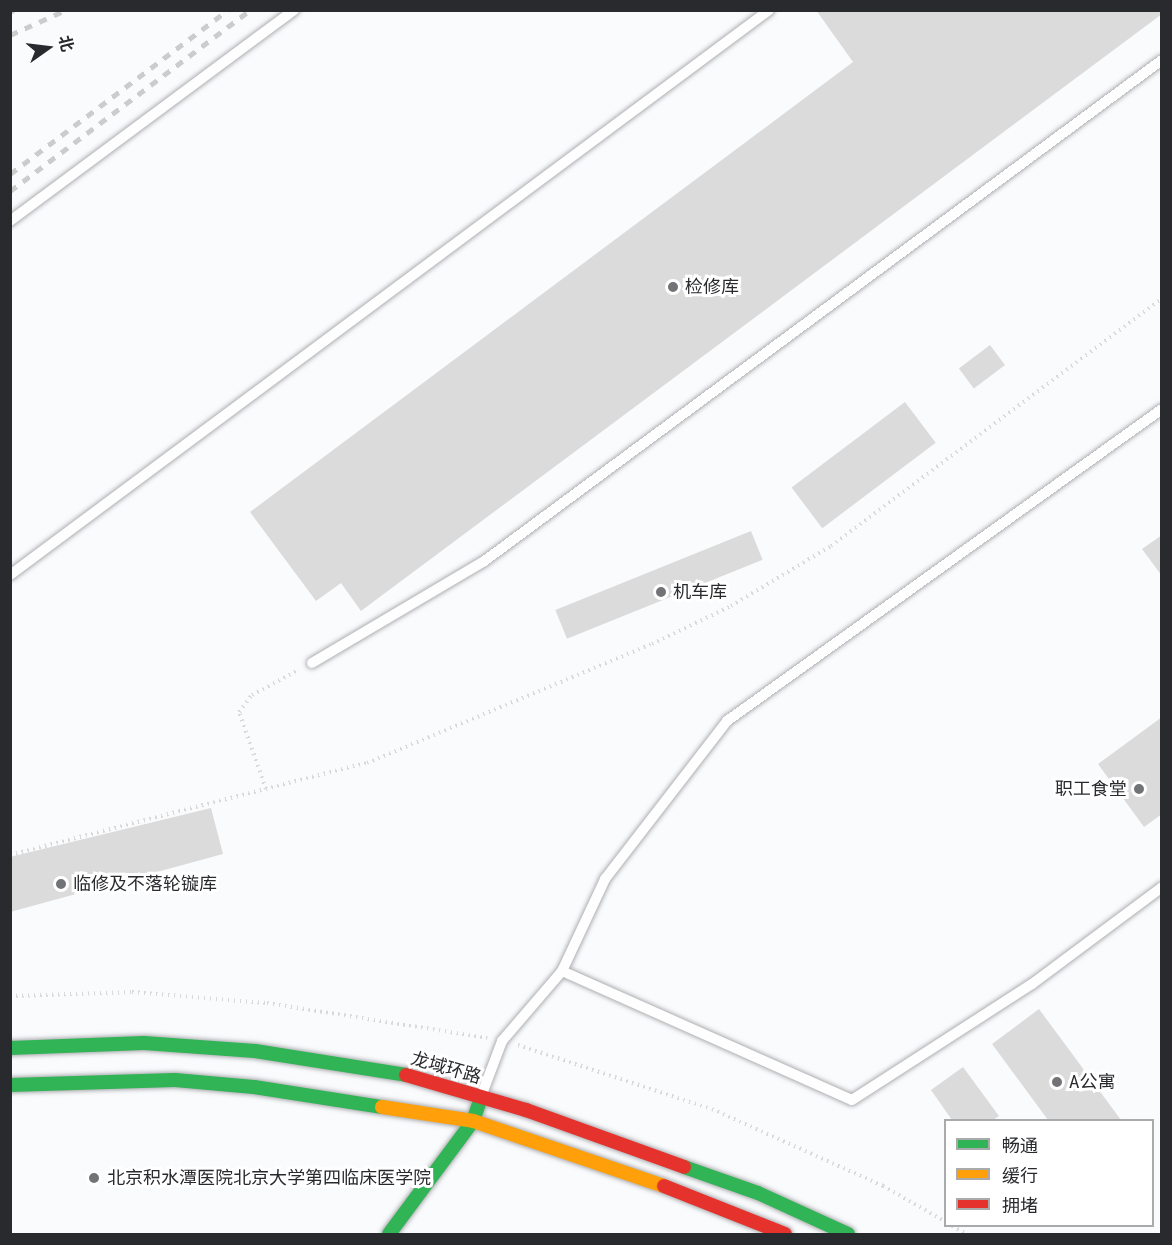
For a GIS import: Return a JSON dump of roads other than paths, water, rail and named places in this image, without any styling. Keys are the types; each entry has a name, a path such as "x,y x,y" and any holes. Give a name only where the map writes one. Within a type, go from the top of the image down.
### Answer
{"main road":[{"name":"龙域环路","path":"10,1048 144,1043 255,1051 389,1070 481,1097 758,1193 848,1234"},
{"path":"10,1085 175,1080 254,1087 472,1121 645,1178 785,1234"},
{"path":"389,1234 472,1121 481,1097"}],"lane":[{"path":"10,221 294,10"},
{"path":"10,575 769,10"},
{"path":"312,663 483,562 1161,60"},
{"path":"481,1097 502,1041 562,971 605,879 727,721 1161,409"},
{"path":"562,971 852,1100 1032,984 1161,887"}],"railway":[{"path":"10,12 14,10"},
{"path":"10,35 66,10"},
{"path":"10,174 228,10"},
{"path":"10,191 250,10"}],"place":[{"name":"检修库","path":"673,287"},
{"name":"机车库","path":"661,592"},
{"name":"职工食堂","path":"1139,789"},
{"name":"临修及不落轮镟库","path":"61,884"},
{"name":"A公寓","path":"1057,1082"},
{"name":"北京积水潭医院北京大学第四临床医学院","path":"94,1178"}]}
